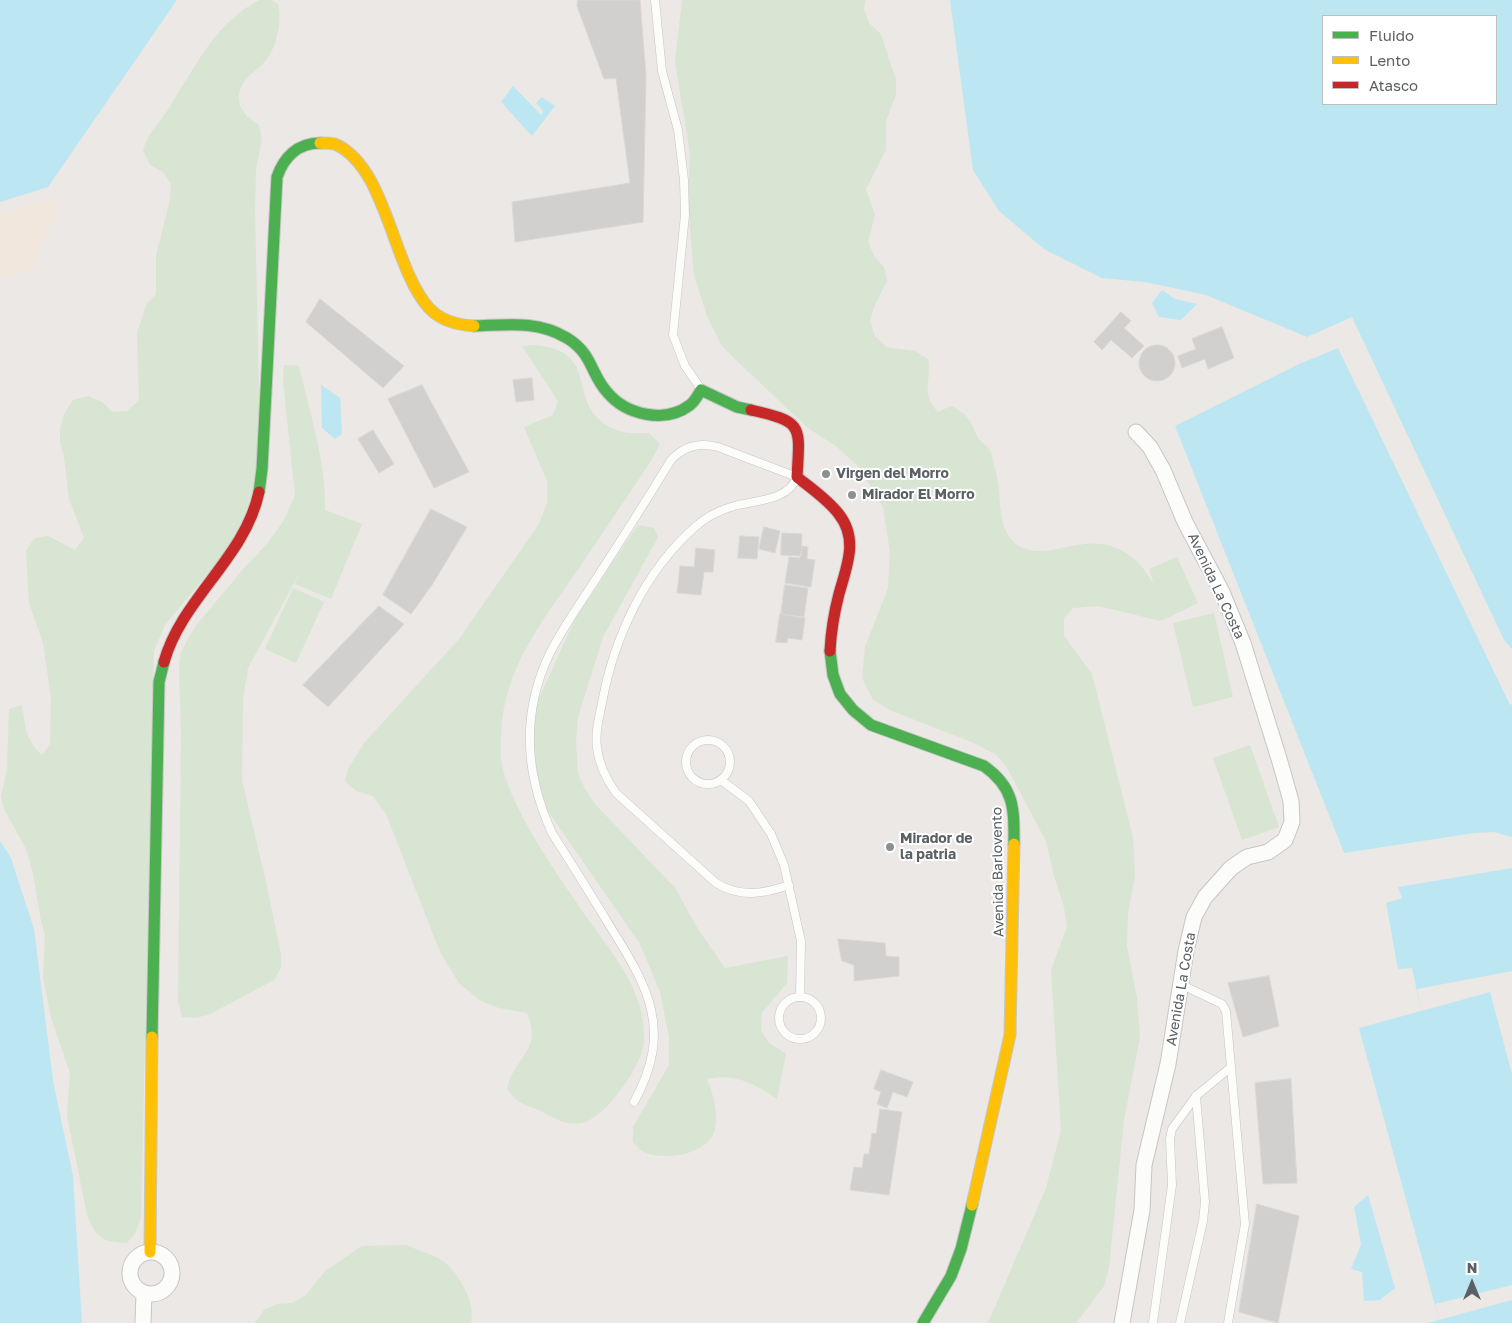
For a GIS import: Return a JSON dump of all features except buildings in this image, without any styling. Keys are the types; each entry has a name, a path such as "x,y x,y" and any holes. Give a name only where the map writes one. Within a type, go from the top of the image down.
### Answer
{"street":[{"path":"150,1252 152,1013 159,682 165,657 174,634 238,545 253,516 258,501 262,469 277,177 284,162 299,148 314,142 335,145 353,156 381,201 414,288 423,302 442,318 457,324 473,327 516,323 537,325 557,333 575,344 589,359 609,395 620,405 641,414 663,414 678,411 691,404 702,390 737,407 781,417 789,421 797,430 800,438 797,476"},
{"name":"Avenida La Costa","path":"1122,1323 1142,1210 1144,1165 1168,1064 1180,984 1194,917 1205,897 1239,862 1247,857 1268,852 1285,840 1292,822 1291,801 1268,720 1234,620 1222,592 1185,522 1163,470 1150,448 1136,432"},
{"name":"Avenida Barlovento","path":"797,476 837,512 850,535 850,560 829,652 831,672 842,699 855,713 871,725 977,762 990,770 1008,792 1014,812 1015,883 1011,1021 1007,1056 961,1250 950,1276 923,1323"},
{"path":"150,1252 165,1257 170,1264 171,1280 160,1292 144,1293 137,1289 130,1274 135,1259 150,1252"},
{"path":"142,1323 144,1293"}],"lane":[{"path":"655,0 662,71 678,130 684,180 685,215 673,336 685,366 702,390"},
{"path":"634,1102 641,1089 651,1060 654,1030 650,1000 639,972 552,833 535,789 529,742 534,696 551,652 671,460 678,453 695,445 709,445 797,476 794,484 779,495 724,509 705,519 689,532 669,554 639,598 616,647 606,680 596,736 601,766 616,793 716,882 729,889 750,894 764,893 789,885"},
{"path":"704,740 712,740 727,750 730,766 727,774 721,780 713,784 704,784 690,775 686,758 696,744 704,740"},
{"path":"721,780 749,801 771,834 789,885 801,941 800,997"},
{"path":"1180,984 1222,1004 1226,1011 1245,1224 1228,1323"},
{"path":"800,997 815,1003 822,1018 820,1026 815,1033 800,1039 785,1033 779,1018 785,1003 800,997"},
{"path":"1153,1323 1172,1185 1170,1139 1172,1129 1196,1096 1231,1067"},
{"path":"1180,1323 1203,1221 1205,1202 1196,1096"}],"green space":[{"path":"260,0 271,0 278,4 278,33 271,53 265,62 242,85 239,98 240,104 247,116 259,125 262,139 256,169 255,210 261,488 240,535 165,625 154,651 141,1216 136,1232 127,1243 106,1240 101,1237 97,1234 87,1215 67,1116 70,1073 51,1018 43,977 45,935 33,873 25,847 5,811 1,797 7,769 9,709 22,705 29,739 42,755 50,744 51,697 43,643 29,603 26,550 35,538 48,536 75,550 84,538 69,499 64,456 60,443 60,429 64,414 73,400 88,396 102,402 113,412 127,411 139,400 137,333 146,305 156,294 156,256 170,199 171,184 163,172 150,165 143,150 145,143 218,33 244,9"},
{"path":"682,0 865,0 864,9 869,23 881,34 896,80 896,95 886,121 886,150 866,189 875,215 868,242 874,256 884,267 887,281 874,307 870,321 875,336 886,347 915,351 928,359 928,393 933,405 938,412 951,406 961,411 970,421 978,438 991,453 997,476 1003,524 1010,538 1016,544 1029,550 1042,551 1087,544 1102,544 1119,549 1135,560 1154,584 1149,569 1177,557 1198,603 1161,621 1098,606 1073,608 1064,618 1064,636 1092,674 1133,838 1135,876 1128,913 1127,946 1137,998 1140,1037 1124,1120 1109,1267 1104,1286 1076,1323 988,1323 1046,1188 1061,1130 1051,970 1067,927 1064,907 1046,841 1006,766 995,754 974,743 892,711 873,700 862,678 865,647 888,588 890,552 883,507 858,466 837,447 808,428 741,365 722,346 707,316 694,275 688,202 690,153 675,62"},
{"path":"534,345 556,350 570,358 577,369 591,409 601,421 622,432 649,433 660,444 651,461 551,607 527,647 517,667 503,711 501,736 502,766 509,789 528,828 552,866 618,961 640,1006 644,1041 642,1051 630,1076 622,1089 602,1111 592,1119 576,1124 559,1120 521,1102 514,1098 507,1089 516,1068 530,1045 532,1036 527,1013 499,1008 481,1001 459,983 440,952 386,814 373,796 356,791 345,781 348,769 364,743 459,639 539,524 547,502 547,481 524,427 553,415 558,401 522,346"},
{"path":"284,365 299,366 320,456 325,492 325,510 362,524 331,599 295,584 300,572 248,668 243,699 242,780 281,954 281,968 274,980 210,1014 196,1018 182,1017 178,1001 181,736 179,665 181,652 194,628 245,567 267,544 284,520 295,495 283,381"},
{"path":"638,525 654,528 658,537 603,637 578,717 576,742 578,773 585,789 595,804 675,888 698,929 725,968 788,956 787,983 762,1013 761,1030 768,1042 786,1054 777,1099 752,1084 735,1078 717,1077 707,1079 716,1112 714,1132 710,1140 694,1151 673,1156 652,1155 644,1152 633,1142 633,1127 669,1065 669,1038 660,992 640,944 541,801 528,743 537,703 575,619"},
{"path":"293,588 324,602 296,663 265,649"},
{"path":"1214,613 1233,697 1193,707 1173,623"},
{"path":"1250,745 1279,827 1242,840 1213,758"},
{"path":"406,1245 445,1262 454,1272 463,1285 469,1300 472,1316 471,1323 255,1323 264,1310 277,1304 292,1303 305,1296 325,1271 362,1246"}],"sand":[{"path":"62,196 32,268 0,280 0,215"}],"water":[{"path":"0,0 177,0 48,187 0,202"},
{"path":"950,0 1512,0 1512,837 1494,832 1474,833 1344,853 1175,426 1299,364 1307,337 1206,295 1145,282 1102,278 1044,249 999,211 973,170"},
{"path":"513,86 541,115 543,111 536,103 542,97 555,106 532,136 501,102"},
{"path":"1162,290 1175,299 1197,304 1181,320 1159,317 1152,303"},
{"path":"321,385 340,398 342,434 335,439 322,428"},
{"path":"0,841 11,858 34,929 53,1081 73,1176 82,1323 0,1323"},
{"path":"1512,868 1512,1323 1427,1323 1439,1320 1359,1028 1421,1011 1412,968 1398,969 1386,903 1402,898 1398,887"},
{"path":"1368,1195 1395,1288 1380,1300 1364,1301 1362,1272 1351,1269 1361,1244 1354,1207"}],"pier":[{"path":"1352,317 1504,640 1512,649 1512,704 1510,705 1338,348 1299,364 1307,337"},
{"path":"1512,971 1512,1074 1490,992 1421,1011 1417,989"},
{"path":"1512,1285 1512,1300 1439,1320 1435,1304"}],"traffic: fast":[{"path":"259,492 262,469 277,177 284,163 293,152 299,148 320,143"},
{"path":"474,326 522,325 556,332 567,338 582,351 607,392 615,400 635,411 658,415 680,411 690,405 701,390 737,407 751,410"},
{"path":"830,651 833,675 840,694 853,710 871,725 984,766 994,774 1002,783 1011,800 1014,820 1014,844"},
{"path":"152,1037 159,682 164,662"},
{"path":"923,1323 951,1276 961,1249 972,1205"}],"traffic: slow":[{"path":"320,143 335,144 352,156 366,174 378,195 416,290 429,308 438,316 450,321 474,326"},
{"path":"972,1205 1010,1035 1014,844"},
{"path":"150,1252 152,1037"}],"traffic: jam":[{"path":"751,410 781,418 795,428 799,446 797,477 834,508 848,533 850,542 848,562 834,615 830,651"},
{"path":"164,662 184,618 241,537 252,516 259,492"}],"place":[{"name":"Virgen del Morro","path":"826,474"},
{"name":"Mirador El Morro","path":"852,495"},
{"name":"Mirador de la patria","path":"890,847"}]}
